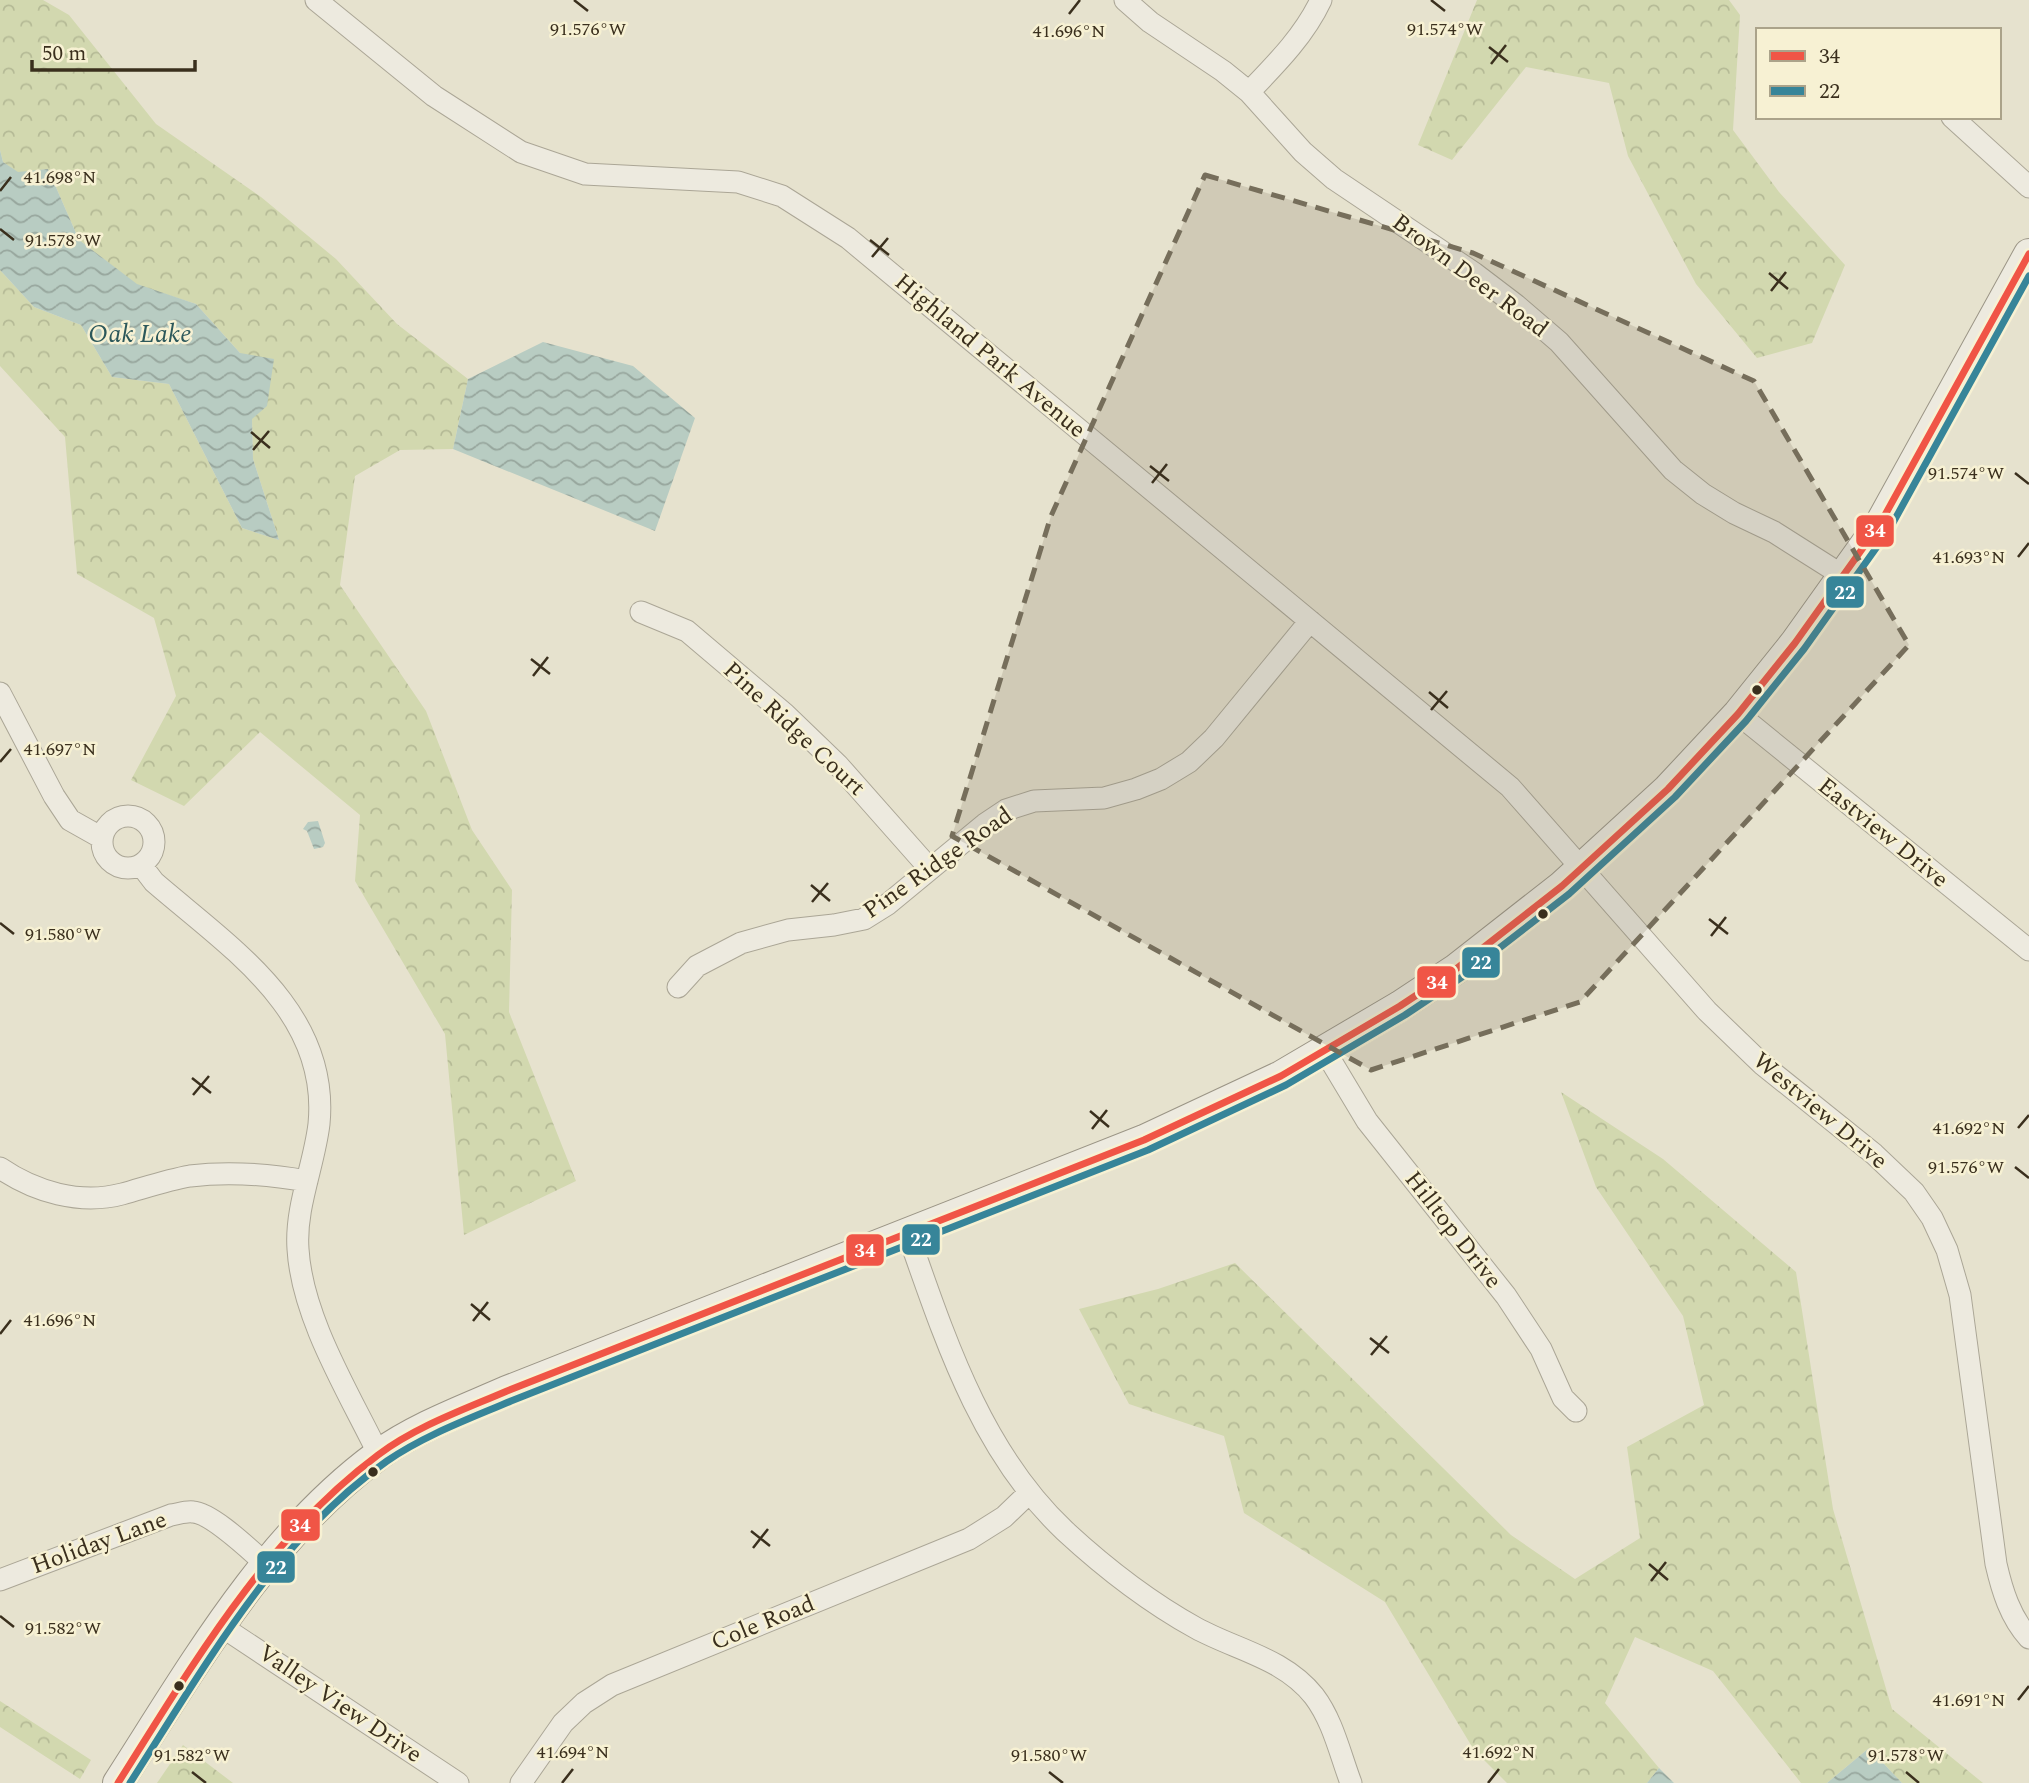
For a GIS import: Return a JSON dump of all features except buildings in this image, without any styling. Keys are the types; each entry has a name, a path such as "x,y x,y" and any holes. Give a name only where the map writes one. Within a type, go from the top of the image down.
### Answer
{"street":[{"name":"Highland Park Avenue","path":"316,0 434,96 521,152 585,174 738,183 782,196 848,239 1510,787 1582,870"},
{"name":"Brown Deer Road","path":"1125,0 1150,22 1223,71 1249,92 1303,152 1334,179 1474,273 1559,342 1673,470 1713,500 1774,532 1844,577"},
{"path":"1249,92 1289,50 1321,0"},
{"path":"1954,119 2029,187"},
{"path":"122,1778 221,1626 266,1564 321,1504 379,1455 440,1421 507,1391 1144,1140 1281,1076 1456,969 1582,870 1668,789 1738,714 1844,577 1894,500 2029,254"},
{"name":"Pine Ridge Court","path":"641,612 687,631 785,714 838,765 930,869"},
{"name":"Pine Ridge Road","path":"678,987 696,966 741,943 788,930 864,919 888,904 985,824 1006,810 1034,801 1104,798 1161,779 1189,762 1214,738 1310,621"},
{"path":"0,693 54,796 70,820 102,838"},
{"name":"Eastview Drive","path":"1738,714 2029,950"},
{"path":"122,817 139,818 151,829 154,846 151,855 141,864 129,868 112,863 103,849 102,838 108,825 122,817"},
{"path":"141,864 154,882 260,973 278,993 297,1020 310,1052 318,1086 319,1120 315,1155 299,1221 298,1248 305,1292 311,1314 379,1455"},
{"name":"Westview Drive","path":"1582,870 1707,1011 1762,1064 1874,1154 1914,1192 1932,1217 1947,1250 1960,1295 1996,1564 2010,1609 2029,1638"},
{"name":"Hilltop Drive","path":"1325,1051 1367,1121 1506,1296 1541,1349 1563,1398 1576,1411"},
{"path":"0,1168 35,1188 64,1196 89,1198 119,1195 187,1177 227,1173 267,1174 307,1181"},
{"path":"908,1234 934,1308 969,1393 999,1449 1029,1493 1100,1563 1152,1599 1195,1628 1270,1660 1293,1675 1313,1695 1326,1715 1351,1783"},
{"name":"Cole Road","path":"522,1783 563,1723 584,1703 612,1685 969,1539 1004,1517 1029,1493"},
{"name":"Holiday Lane","path":"0,1580 171,1515 190,1512 197,1512 224,1528 266,1564"},
{"name":"Valley View Drive","path":"221,1626 458,1783"}],"highlighted area":[{"path":"1205,175 1473,253 1754,381 1909,645 1580,1002 1371,1070 952,836 1051,516"}],"green space":[{"path":"0,0 43,0 69,15 156,124 261,197 336,259 397,324 468,379 453,449 400,450 355,476 340,585 426,711 472,830 512,890 509,1012 576,1181 464,1235 445,1034 355,881 360,815 260,732 184,806 131,780 176,696 154,618 77,574 65,437 0,366 0,270 34,307 81,325 112,377 169,384 242,528 279,540 253,459 252,419 240,353 196,304 137,285 79,240 48,169 18,173 3,162 0,150"},
{"path":"1477,0 1729,0 1740,15 1733,130 1779,192 1845,265 1812,343 1757,358 1696,284 1628,156 1609,83 1526,67 1452,160 1418,145"},
{"path":"1561,1092 1663,1159 1796,1272 1833,1509 1892,1709 1983,1783 1902,1783 1869,1748 1827,1783 1801,1783 1713,1671 1635,1637 1605,1703 1659,1768 1647,1783 1507,1783 1474,1750 1385,1602 1244,1513 1224,1436 1129,1404 1079,1309 1158,1289 1235,1263 1511,1535 1575,1579 1640,1538 1627,1447 1704,1405 1683,1316 1596,1187"},
{"path":"0,1701 91,1760 80,1779 0,1727"},
{"path":"183,1745 233,1783 157,1783"}],"water":[{"name":"Oak Lake","path":"0,150 3,162 18,172 48,169 79,240 137,284 196,304 240,353 274,359 267,406 252,419 253,459 279,540 242,528 169,384 112,377 81,325 34,307 0,270"},
{"path":"543,342 633,366 695,418 655,531 453,449 468,379"},
{"path":"318,821 325,843 323,847 314,849 307,831 303,829 308,822"},
{"path":"1869,1748 1902,1783 1827,1783"},
{"path":"1659,1768 1674,1783 1647,1783"}],"transit line":[{"name":"34","path":"118,1783 203,1650 266,1565 300,1525 337,1488 408,1435 507,1391 1144,1140 1281,1076 1400,1006 1456,969 1562,886 1668,789 1738,714 1795,643 1880,524 2029,254"},
{"name":"22","path":"130,1783 214,1652 276,1567 310,1528 347,1492 387,1461 416,1443 511,1401 1148,1150 1286,1085 1405,1015 1462,977 1569,894 1675,797 1746,721 1804,649 1889,530 2029,276"}]}
